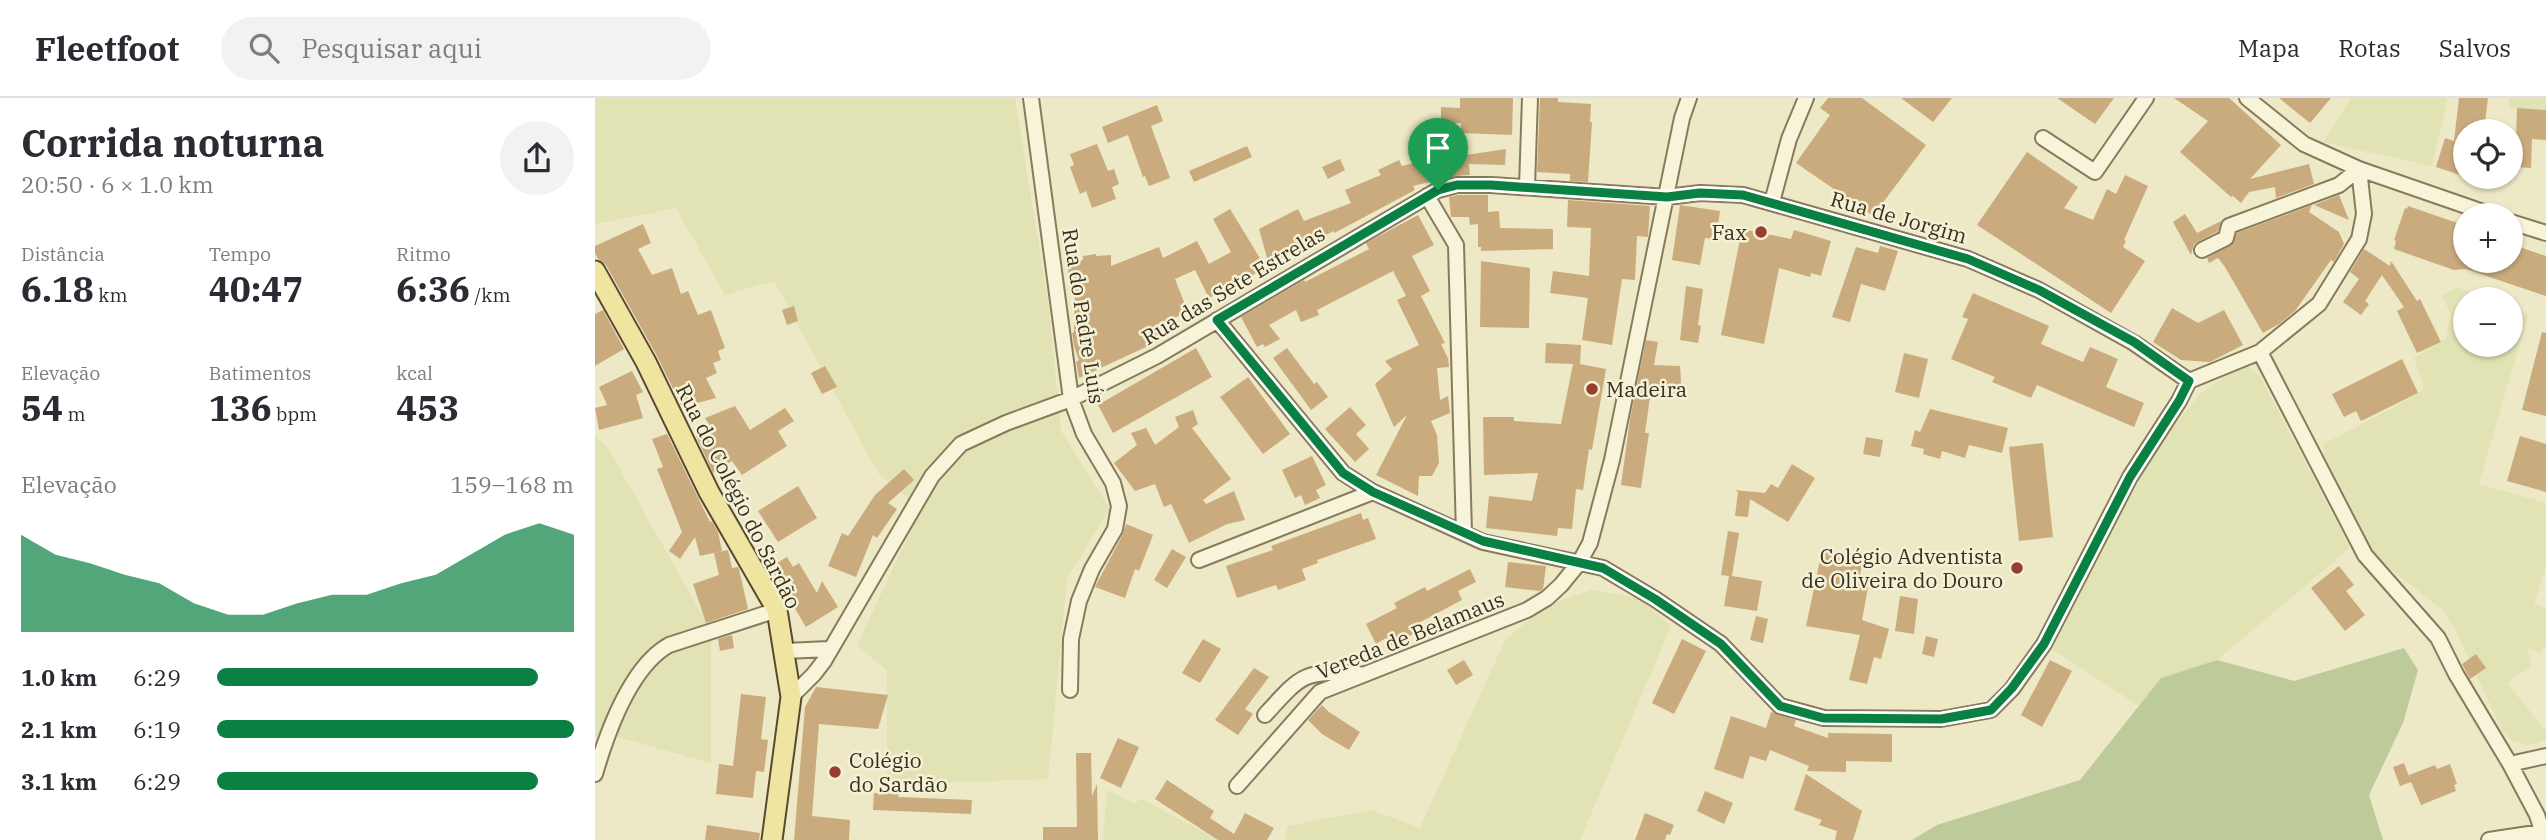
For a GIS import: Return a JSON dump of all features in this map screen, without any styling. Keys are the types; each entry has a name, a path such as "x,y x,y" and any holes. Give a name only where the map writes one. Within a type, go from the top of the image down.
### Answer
{"main road":[{"name":"Rua do Colégio do Sardão","path":"595,271 646,362 709,492 777,610 791,697 772,840"}],"street":[{"name":"Rua do Padre Luís","path":"1031,98 1071,399 1084,434 1112,483 1119,506 1115,529 1092,569 1079,601 1071,639 1070,690"},
{"path":"1527,187 1530,98"},
{"name":"Vereda de Belamaus","path":"1237,786 1320,692 1527,610 1547,598 1579,563 1590,542 1612,460 1682,118 1689,98"},
{"path":"1772,202 1789,139 1806,98"},
{"path":"2043,138 2095,172 2146,98"},
{"path":"2247,98 2304,144 2359,169 2457,203"},
{"path":"2202,250 2226,238 2229,226 2339,185 2359,169"},
{"path":"1217,320 1343,473 1373,492 1483,541 1603,568 1721,644 1780,706 1823,718 1941,719 1991,710 2012,688 2044,644 2130,477 2189,381 2260,352 2319,304 2359,239 2364,214 2359,169"},
{"name":"Rua das Sete Estrelas","path":"791,697 814,674 932,476 961,444 1006,423 1071,399 1157,356 1438,190 1457,185 1667,197 1700,193 1743,195 1772,202"},
{"path":"1427,196 1456,245 1464,533"},
{"name":"Rua de Jorgim","path":"1772,202 1980,264 2039,290 2134,342 2189,381"},
{"path":"2523,226 2546,233"},
{"path":"2260,352 2365,555 2438,638 2456,674 2510,764 2536,815 2543,836 2489,840"},
{"path":"1199,560 1373,492"},
{"path":"595,774 602,751 628,694 641,670 656,653 669,645 777,610"},
{"path":"785,652 829,649"},
{"path":"1265,715 1297,680 1317,673 1364,674"},
{"path":"2510,764 2546,756"}],"green space":[{"path":"595,98 1015,98 1049,308 1061,431 1110,509 1067,578 1048,779 887,784 887,671 857,645 921,509 878,473 774,281 725,295 676,208 595,224"},
{"path":"2351,98 2448,98 2432,166 2323,142"},
{"path":"2509,98 2546,98 2546,109 2509,108"},
{"path":"2453,290 2453,357 2516,357 2479,484 2546,503 2546,566 2534,604 2546,608 2546,645 2540,653 2527,648 2531,666 2507,683 2546,731 2546,738 2539,743 2528,745 2512,741 2503,732 2454,627 2442,610 2367,550 2318,456 2326,452 2322,445 2413,397 2424,388 2414,358 2446,339 2451,315 2442,295"},
{"path":"2523,312 2528,314 2523,331"},
{"path":"2244,363 2260,376 2350,548 2217,660 2161,678 2139,706 2049,647 2158,446 2200,394"},
{"path":"595,436 608,448 711,631 711,763 610,735 595,737"},
{"path":"1592,590 1639,598 1671,626 1580,840 1284,840 1288,826 1371,810 1420,828 1505,640 1545,606"},
{"path":"2404,648 2418,670 2403,723 2369,795 2383,840 1912,840 1937,825 2080,780 2161,678 2217,660 2294,681"},
{"path":"1107,790 1134,803 1142,799 1218,840 1103,840"}],"building":[{"path":"1460,98 1513,98 1512,135 1461,133 1461,123 1441,123 1441,107 1460,108"},
{"path":"1540,98 1558,98 1558,102 1591,104 1588,182 1570,181 1570,174 1537,172"},
{"path":"1828,98 1862,98 1926,145 1873,216 1796,163 1830,115 1820,108"},
{"path":"1901,98 1952,98 1933,122"},
{"path":"2057,98 2114,98 2095,124"},
{"path":"2174,98 2229,98 2281,145 2250,179 2309,164 2314,184 2276,198 2275,187 2249,192 2241,203 2231,197 2180,152 2208,121"},
{"path":"2279,98 2331,98 2310,123"},
{"path":"2459,98 2488,98 2485,119 2457,119"},
{"path":"1157,105 1163,121 1151,126 1170,178 1149,186 1145,176 1143,177 1128,135 1108,143 1102,127"},
{"path":"2517,108 2546,110 2546,140 2532,139 2531,168 2523,168 2523,119 2517,119"},
{"path":"2445,138 2453,141 2453,173 2436,167"},
{"path":"1097,144 1108,171 1114,169 1119,184 1112,187 1116,199 1092,208 1086,191 1080,194 1070,167 1074,165 1070,154"},
{"path":"1247,146 1252,157 1194,182 1189,171"},
{"path":"1506,149 1505,165 1469,164 1470,175 1413,186 1415,190 1269,265 1259,229 1298,209 1304,221 1351,203 1345,190 1381,175 1378,170 1399,160 1402,166 1439,156 1439,159"},
{"path":"2027,152 2078,187 2064,208 2093,220 2107,189 2116,194 2125,175 2148,186 2123,247 2145,261 2111,313 1977,225"},
{"path":"1340,159 1345,170 1328,179 1322,167"},
{"path":"1488,195 1488,212 1499,211 1500,228 1553,229 1553,249 1481,251 1481,247 1478,247 1478,224 1470,225 1469,217 1451,217 1449,197"},
{"path":"2339,195 2349,220 2314,205"},
{"path":"1568,200 1650,206 1648,237 1637,236 1635,280 1622,279 1612,345 1582,340 1588,298 1550,293 1553,271 1589,276 1591,228 1567,227"},
{"path":"1680,205 1720,211 1716,239 1705,238 1700,265 1672,260"},
{"path":"2312,205 2309,212 2339,232 2344,244 2334,262 2331,260 2295,311 2263,333 2225,267 2218,258 2209,263 2207,258 2233,244 2237,233"},
{"path":"2408,206 2453,222 2453,270 2394,249 2394,240 2405,208"},
{"path":"1230,209 1266,268 1209,298 1195,270 1175,279 1188,312 1174,318 1178,327 1159,337 1161,340 1079,378 1076,362 1079,360 1072,333 1075,280 1070,281 1067,262 1083,260 1083,256 1111,255 1111,266 1159,247 1163,258 1197,241 1209,264 1231,252 1213,219"},
{"path":"2185,214 2197,233 2221,221 2218,231 2194,244 2191,255 2173,222"},
{"path":"1418,215 1434,245 1412,256 1430,291 1421,296 1445,343 1441,344 1449,367 1437,368 1440,400 1448,396 1450,413 1431,421 1437,435 1439,463 1432,476 1419,476 1418,496 1376,475 1407,415 1394,427 1375,384 1392,369 1385,361 1419,345 1397,300 1406,296 1393,271 1317,310 1319,315 1301,322 1296,310 1269,325 1280,339 1265,347 1263,344 1257,347 1241,317 1304,280 1305,282 1369,249 1366,243"},
{"path":"643,224 651,243 638,249 652,275 672,268 681,294 688,291 698,315 711,310 725,348 718,351 721,360 713,363 717,373 706,378 716,398 682,407 606,265 595,253 595,246"},
{"path":"1742,229 1791,239 1794,230 1831,241 1821,276 1811,273 1810,277 1779,268 1764,344 1721,335"},
{"path":"1880,246 1898,251 1885,291 1861,284 1850,322 1832,317 1856,247 1878,253"},
{"path":"2523,248 2546,256 2546,296 2478,273 2523,273"},
{"path":"2364,249 2390,266 2391,261 2417,301 2420,299 2441,342 2417,353 2397,311 2404,307 2382,275 2365,301 2369,304 2361,315 2343,302 2359,279 2350,272"},
{"path":"1481,261 1530,268 1529,328 1480,327"},
{"path":"1686,286 1703,289 1698,343 1680,340"},
{"path":"1973,293 2049,326 2041,344 2083,362 2090,347 2118,359 2106,387 2144,403 2134,427 2037,385 2031,398 1992,382 1995,377 1951,359 1968,319 1962,317"},
{"path":"794,306 798,321 787,325 782,310"},
{"path":"2172,308 2198,323 2224,310 2243,345 2210,362 2181,360 2153,342"},
{"path":"603,310 624,349 595,366 595,314"},
{"path":"2542,332 2546,333 2546,416 2522,410"},
{"path":"1646,340 1658,342 1654,365 1680,366 1682,396 1650,397 1645,433 1649,433 1641,488 1621,485 1630,419"},
{"path":"1546,343 1581,345 1580,364 1606,369 1583,490 1576,489 1572,529 1558,528 1557,536 1486,528 1489,496 1532,501 1538,473 1484,475 1483,417 1514,417 1514,421 1561,424 1573,364 1545,363"},
{"path":"1196,348 1212,377 1113,433 1098,405"},
{"path":"1287,348 1314,384 1317,382 1328,397 1311,410 1273,358"},
{"path":"1904,353 1928,359 1919,398 1895,392"},
{"path":"2402,359 2418,393 2361,421 2356,411 2344,417 2332,394"},
{"path":"825,366 837,387 822,394 811,373"},
{"path":"632,371 643,392 636,395 643,418 599,430 595,408 607,405 599,387"},
{"path":"1248,377 1290,434 1263,454 1220,397"},
{"path":"735,406 750,430 785,408 794,421 778,431 787,446 742,475 732,461 713,473 696,436 711,427 705,418"},
{"path":"1350,407 1366,425 1356,434 1369,449 1355,462 1325,429"},
{"path":"1930,409 2008,428 2002,453 1969,445 1965,458 1942,451 1940,459 1923,454 1924,449 1911,446 1915,430 1920,432"},
{"path":"1193,410 1198,424 1192,428 1231,479 1203,500 1206,504 1234,491 1245,520 1227,524 1189,543 1171,504 1164,507 1155,484 1135,491 1114,463 1137,445 1131,433 1146,428 1155,445 1179,427 1175,417"},
{"path":"667,434 710,522 712,521 718,532 722,551 700,556 695,537 680,559 669,551 682,532 657,469 663,467 652,439"},
{"path":"2520,436 2546,444 2546,492 2507,481"},
{"path":"1866,437 1883,440 1880,457 1863,454"},
{"path":"2043,443 2053,537 2019,541 2009,447"},
{"path":"1312,456 1326,485 1316,490 1320,498 1305,505 1301,495 1295,498 1282,470"},
{"path":"1792,464 1815,478 1788,522 1750,499 1748,517 1735,516 1738,492 1735,490 1765,493 1771,484 1778,488"},
{"path":"904,469 914,480 888,503 897,509 877,538 873,535 856,577 828,566 842,533 848,536 875,495"},
{"path":"798,486 817,518 778,542 758,511"},
{"path":"1361,513 1363,520 1368,518 1376,539 1317,560 1318,563 1302,569 1306,580 1278,590 1276,585 1237,598 1226,566 1273,550 1271,546"},
{"path":"1126,524 1153,535 1139,571 1135,569 1125,598 1095,587"},
{"path":"1728,531 1739,533 1732,576 1762,581 1757,611 1724,606 1729,576 1721,575"},
{"path":"1172,549 1186,557 1167,588 1154,580"},
{"path":"728,550 732,568 739,569 748,609 706,623 693,584 719,575 714,553"},
{"path":"1822,551 1863,559 1859,580 1869,582 1862,620 1889,629 1881,659 1874,657 1867,684 1849,680 1860,635 1806,626"},
{"path":"787,557 793,567 799,563 817,593 822,581 838,607 806,627 770,567"},
{"path":"1508,562 1546,566 1543,589 1540,591 1505,587"},
{"path":"2339,566 2354,585 2346,591 2365,615 2345,631 2311,588"},
{"path":"1470,569 1476,582 1458,591 1462,600 1411,627 1415,633 1390,646 1386,638 1376,644 1366,624 1397,608 1394,603 1425,587 1427,591"},
{"path":"1900,596 1918,599 1914,634 1895,631"},
{"path":"1756,616 1768,619 1763,643 1750,640"},
{"path":"732,635 734,648 720,651 718,639"},
{"path":"1926,636 1938,639 1934,657 1922,654"},
{"path":"1203,639 1221,649 1200,683 1182,673"},
{"path":"1682,639 1706,651 1674,714 1652,703"},
{"path":"2476,654 2486,668 2470,679 2462,664"},
{"path":"1464,660 1473,675 1456,685 1447,670"},
{"path":"2050,660 2072,671 2042,727 2021,715"},
{"path":"1254,668 1269,677 1245,709 1253,714 1238,735 1215,720"},
{"path":"816,687 888,695 878,729 819,724 812,816 850,820 849,840 794,840 805,707"},
{"path":"741,694 766,697 761,739 768,740 764,772 756,771 753,798 716,794 719,764 733,766"},
{"path":"1322,705 1360,732 1349,750 1322,734 1308,720"},
{"path":"1771,712 1796,720 1794,726 1828,738 1828,733 1892,734 1892,762 1846,761 1846,772 1807,771 1809,766 1770,750 1766,761 1750,756 1743,779 1714,769 1731,716 1766,728"},
{"path":"1118,738 1139,747 1121,788 1100,778"},
{"path":"1076,753 1091,753 1092,796 1097,784 1098,840 1043,840 1043,827 1077,827"},
{"path":"2404,763 2410,779 2409,775 2435,765 2437,769 2450,764 2457,784 2454,785 2456,791 2421,805 2411,782 2400,786 2393,767"},
{"path":"1806,774 1862,811 1853,840 1835,840 1837,831 1819,825 1822,820 1794,810"},
{"path":"1167,780 1214,811 1210,818 1234,834 1245,813 1274,828 1267,840 1218,840 1155,799"},
{"path":"1705,791 1733,803 1724,824 1697,811"},
{"path":"874,793 899,794 898,797 972,800 971,814 873,810"},
{"path":"1645,813 1674,825 1665,840 1635,840"},
{"path":"707,825 760,833 759,840 705,840"}],"place":[{"name":"Fax","path":"1761,232"},
{"name":"Madeira","path":"1592,389"},
{"name":"Colégio Adventista de Oliveira do Douro","path":"2017,568"},
{"name":"Colégio do Sardão","path":"835,772"}],"route":[{"path":"1457,185 1491,185 1667,197 1700,193 1743,195 1968,259 2039,290 2134,342 2189,381 2130,477 2044,644 2012,688 1991,710 1941,719 1823,718 1780,706 1721,644 1603,568 1483,541 1373,492 1343,473 1217,320 1438,190 1457,185"}]}
